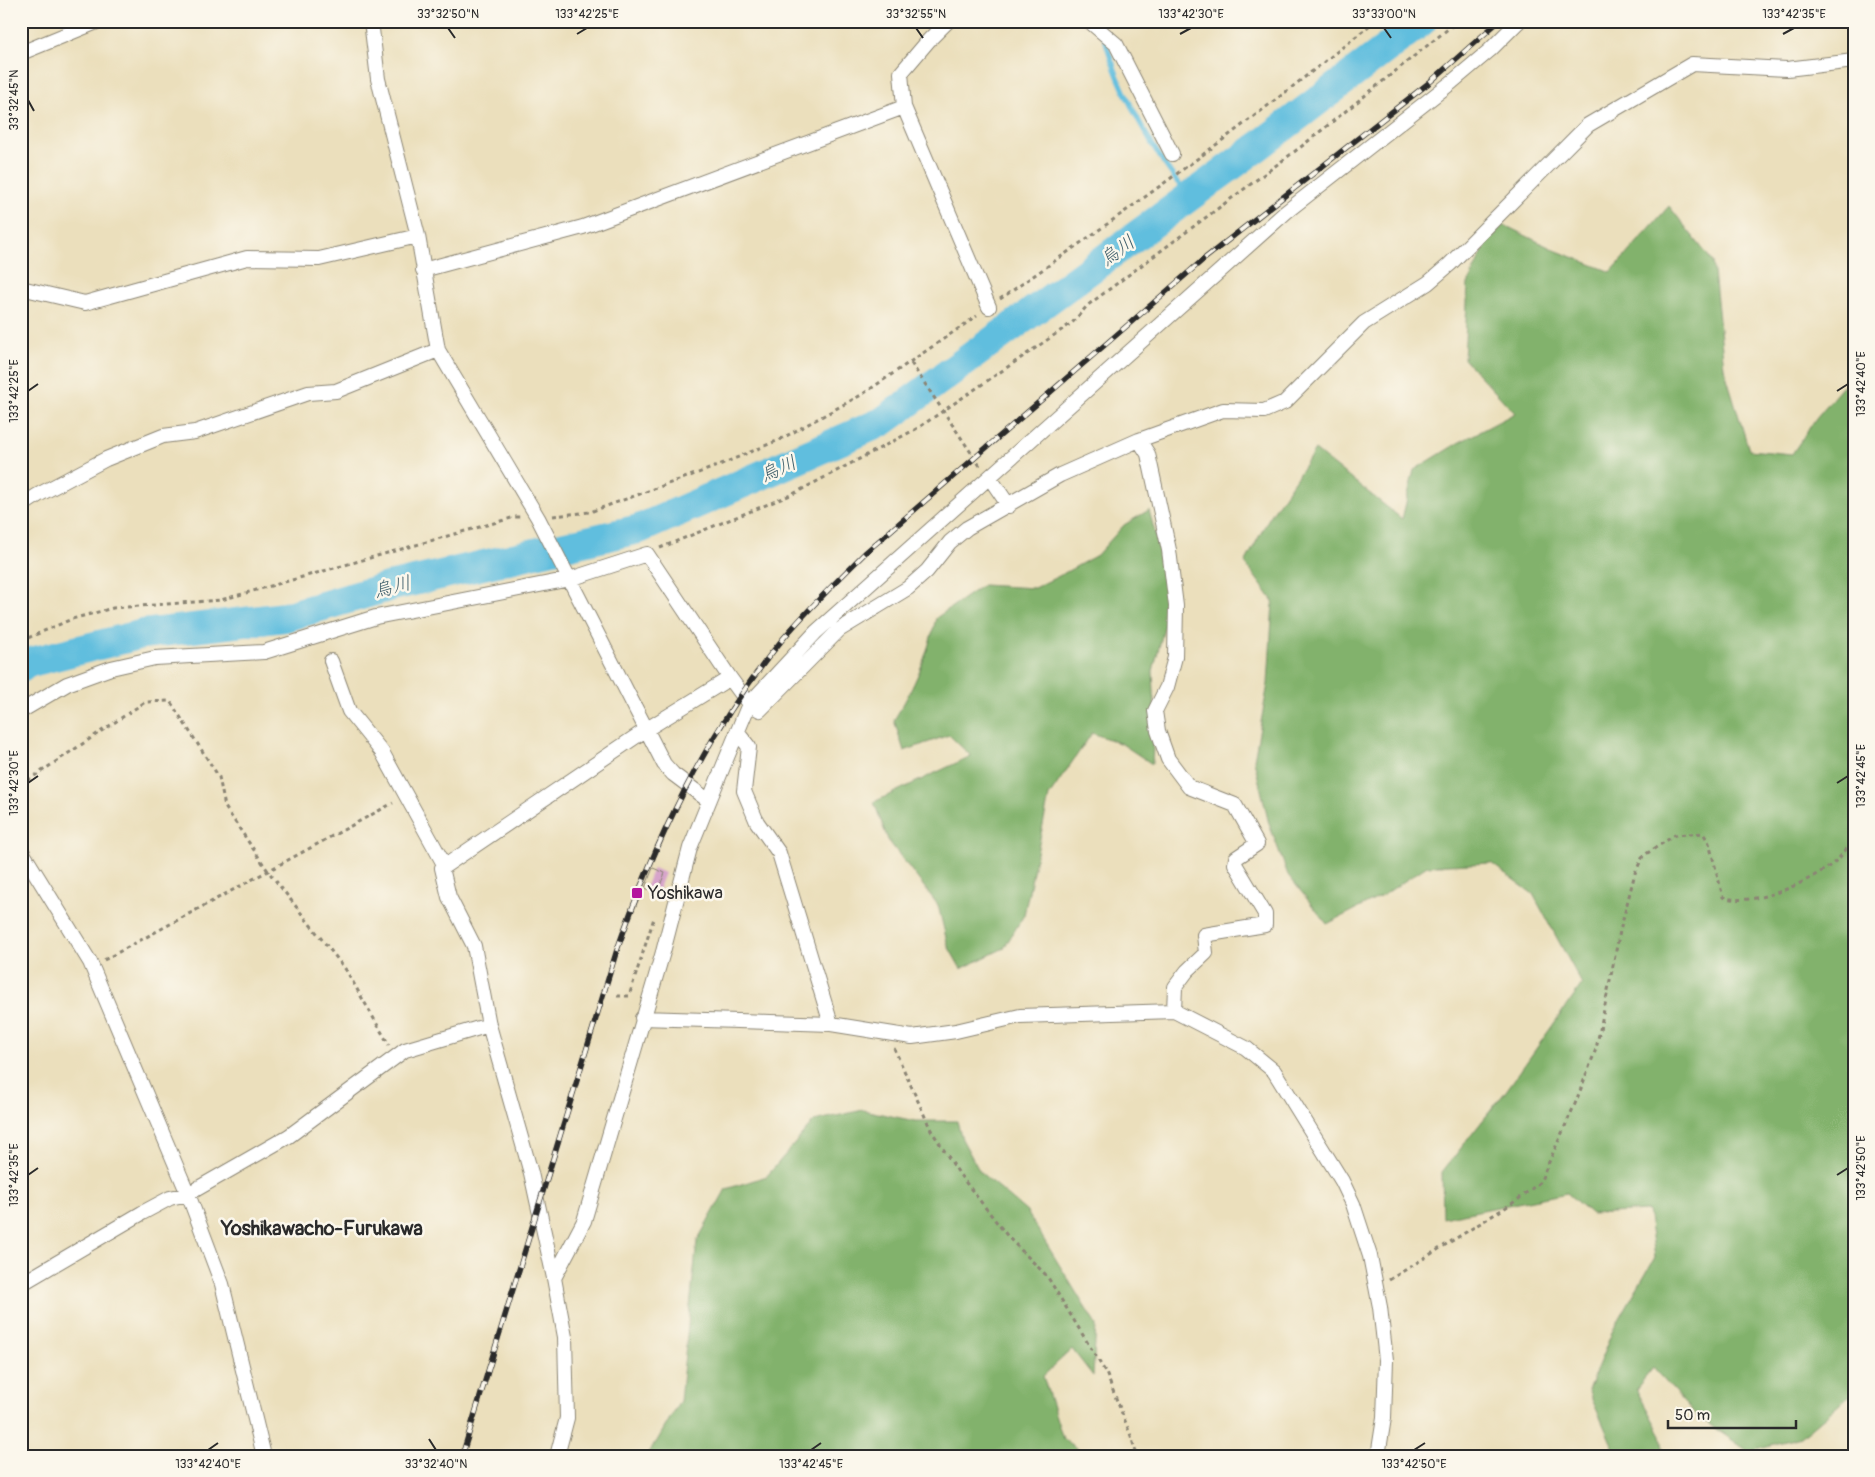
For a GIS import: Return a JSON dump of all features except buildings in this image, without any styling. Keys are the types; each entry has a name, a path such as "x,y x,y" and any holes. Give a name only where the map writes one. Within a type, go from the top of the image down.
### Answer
{"street":[{"path":"21,54 99,21"},
{"path":"371,21 378,79 418,236 438,350 540,521 664,764 673,774 709,801"},
{"path":"948,21 928,40 901,73 904,107 989,307"},
{"path":"1089,21 1116,44 1172,154"},
{"path":"554,1278 584,1221 642,1018 663,952 690,848 749,704 816,632 1286,212 1452,82 1490,50 1518,21"},
{"path":"21,712 67,684 111,668 155,658 264,652 376,616 569,576 647,554 730,678 749,704 760,710 839,630 908,588 927,571 950,542 967,528 1009,506 1060,475 1139,440 1223,410 1264,411 1285,402 1364,323 1428,283 1450,264 1588,125 1692,64 1787,69 1854,62"},
{"path":"423,270 583,227 904,107"},
{"path":"21,288 85,303 247,258 319,259 418,236"},
{"path":"21,506 38,495 106,460 163,436 195,432 308,393 336,391 438,350"},
{"path":"1139,440 1148,454 1170,550 1176,606 1175,657 1167,687 1155,711 1158,731 1168,759 1189,787 1235,805 1258,844 1236,858 1235,864 1265,914 1265,925 1204,935 1206,953 1187,971 1175,987 1174,1011"},
{"path":"990,478 1009,506"},
{"path":"331,661 349,711 382,752 405,797 445,866"},
{"path":"557,1456 567,1418 565,1337 554,1278 531,1173 489,1026 474,946 449,897 442,868 647,729 730,678"},
{"path":"738,732 749,747 744,791 757,822 779,853 831,1024"},
{"path":"21,850 92,967 188,1194 222,1284 264,1456"},
{"path":"642,1018 831,1024 912,1037 938,1034 1020,1016 1174,1011 1246,1048 1274,1071 1342,1181 1353,1204 1370,1256 1386,1360 1384,1418 1378,1456"},
{"path":"21,1284 142,1213 170,1198 188,1194 289,1136 405,1050 489,1026"}],"path":[{"path":"21,641 72,619 113,608 220,600 515,517 540,521 590,512 712,468 779,440 863,394 911,363 1152,192 1321,66 1375,21"},
{"path":"647,554 793,494 918,428 1072,323 1088,304 1302,146 1458,21"},
{"path":"911,363 982,470 990,478"},
{"path":"21,785 145,702 170,701 219,777 225,807 268,871 346,970 396,1057"},
{"path":"92,967 405,797"},
{"path":"1376,1288 1516,1201 1540,1182 1575,1104 1596,1049 1620,931 1635,873 1643,856 1674,835 1703,833 1709,843 1723,897 1731,900 1753,899 1800,884 1837,860 1854,839"},
{"path":"888,1034 936,1137 991,1216 1009,1238 1047,1276 1106,1373 1137,1456"}],"green space":[{"path":"1669,206 1713,262 1724,368 1749,450 1792,454 1816,418 1854,373 1854,1392 1801,1437 1748,1451 1697,1416 1653,1368 1636,1389 1661,1435 1664,1456 1617,1456 1588,1390 1613,1330 1655,1257 1648,1211 1591,1214 1567,1193 1443,1218 1442,1172 1506,1091 1582,984 1533,894 1491,863 1427,866 1382,896 1327,924 1288,875 1269,824 1254,760 1268,684 1273,601 1245,563 1269,518 1315,450 1402,519 1414,470 1458,443 1515,413 1464,359 1468,284 1496,221 1557,251 1611,272"},
{"path":"1149,510 1162,559 1167,616 1153,671 1155,711 1152,764 1122,744 1092,733 1049,796 1024,915 1004,948 961,969 948,946 938,905 888,840 874,802 971,756 949,735 904,751 894,720 919,671 936,618 983,585 1034,588 1059,576 1097,555 1124,525"},
{"path":"863,1110 915,1121 957,1121 962,1139 980,1172 1027,1212 1096,1325 1093,1376 1072,1349 1043,1376 1063,1439 1088,1456 645,1456 657,1441 680,1401 697,1241 726,1189 767,1176 814,1121"}],"waterway":[{"name":"烏川","path":"21,668 27,663 143,634 285,617 388,587 639,529 882,422 1260,145 1422,21"},
{"path":"1105,39 1119,80 1151,143 1190,198"}],"railway":[{"path":"462,1456 616,953 631,911 685,789 729,712 755,676 802,617 866,552 1204,259 1430,82 1499,21"}],"place":[{"name":"Yoshikawa","path":"637,893"}],"district":[{"name":"Yoshikawacho-Furukawa","path":"322,1228"}]}
